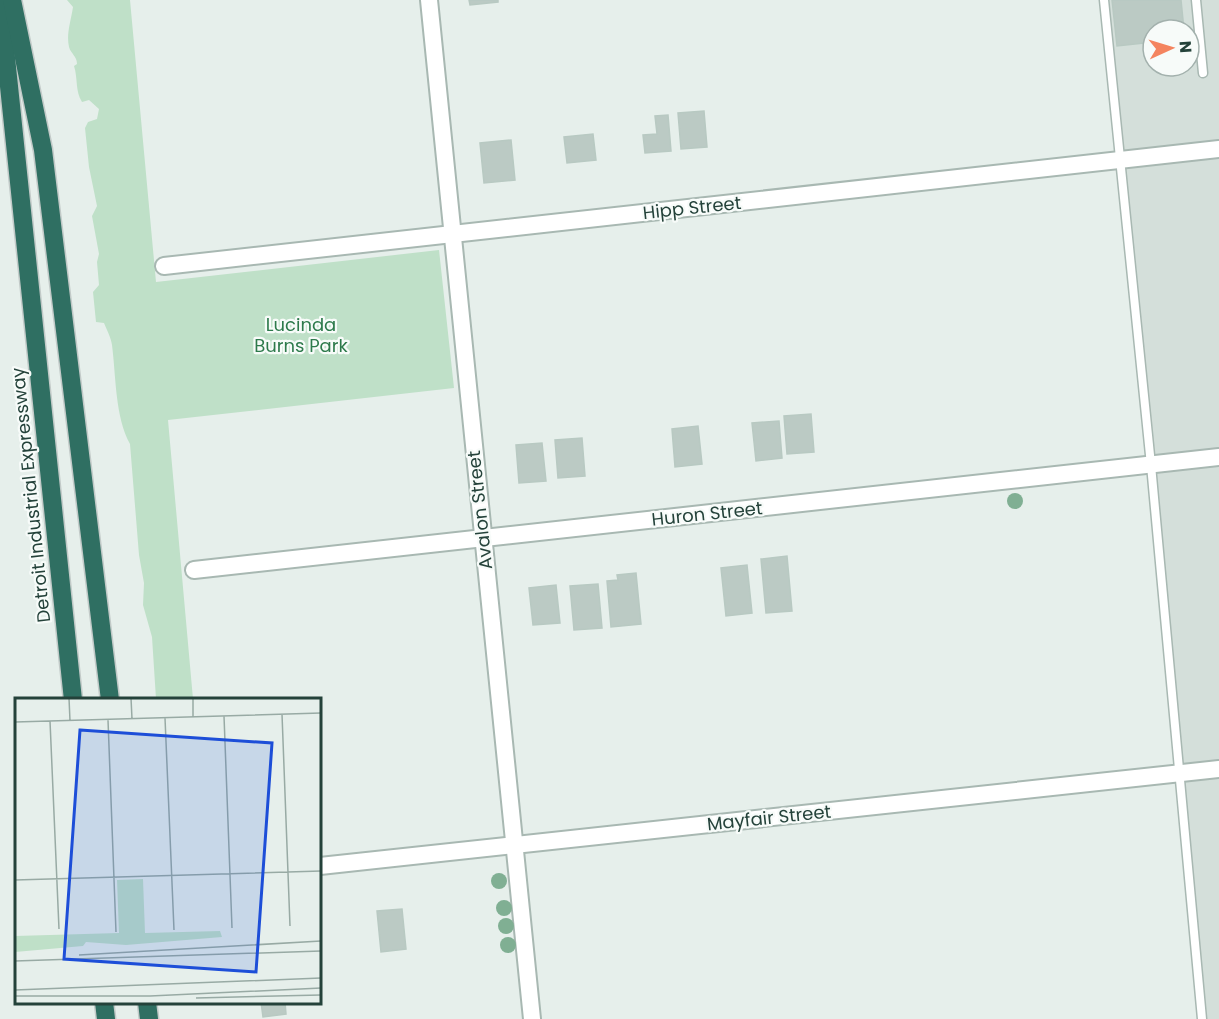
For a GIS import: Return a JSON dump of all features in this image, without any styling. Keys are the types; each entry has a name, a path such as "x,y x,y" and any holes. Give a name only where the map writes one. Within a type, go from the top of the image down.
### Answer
{"highway":[{"name":"Detroit Industrial Expressway","path":"0,0 73,698"},
{"path":"12,0 43,150 110,698"},
{"path":"104,1004 106,1019"},
{"path":"147,1004 149,1019"}],"street":[{"name":"Avalon Street","path":"429,0 532,1019"},
{"name":"Hipp Street","path":"164,266 1219,149"},
{"name":"Huron Street","path":"194,570 1219,457"},
{"name":"Mayfair Street","path":"321,866 1219,769"}],"lane":[{"path":"1104,0 1151,465 1202,1019"},
{"path":"1196,0 1203,73"}],"shaded area":[{"path":"1104,0 1219,0 1219,1019 1202,1019"}],"green space":[{"name":"Lucinda Burns Park","path":"67,0 130,0 156,282 439,250 454,388 168,420 193,698 156,698 152,637 143,605 144,583 139,555 130,444 121,422 109,334 104,323 96,322 93,292 99,285 97,262 99,254 92,216 97,206 89,167 85,128 88,122 97,119 99,109 89,100 82,102 78,93 74,66 77,61 68,42 73,7"}],"building":[{"path":"469,0 498,0 498,2 470,5"},
{"path":"1112,0 1181,0 1183,18 1141,18 1141,43 1117,46"},
{"path":"704,111 707,147 681,149 678,113"},
{"path":"668,115 671,151 645,153 643,135 657,134 655,116"},
{"path":"593,134 596,160 567,163 564,137"},
{"path":"511,140 515,180 484,183 480,143"},
{"path":"811,414 814,452 787,454 784,416"},
{"path":"779,421 782,458 756,461 752,423"},
{"path":"698,426 702,464 675,467 672,429"},
{"path":"582,438 585,476 558,478 555,440"},
{"path":"542,443 546,481 519,483 516,445"},
{"path":"787,556 792,611 766,613 761,559"},
{"path":"747,565 752,613 726,616 721,568"},
{"path":"636,573 641,624 611,627 607,581 618,580 617,575"},
{"path":"598,584 602,628 574,630 570,586"},
{"path":"556,585 560,623 533,625 529,588"},
{"path":"402,909 406,949 381,952 377,911"},
{"path":"261,1004 285,1004 286,1014 263,1017"}]}
